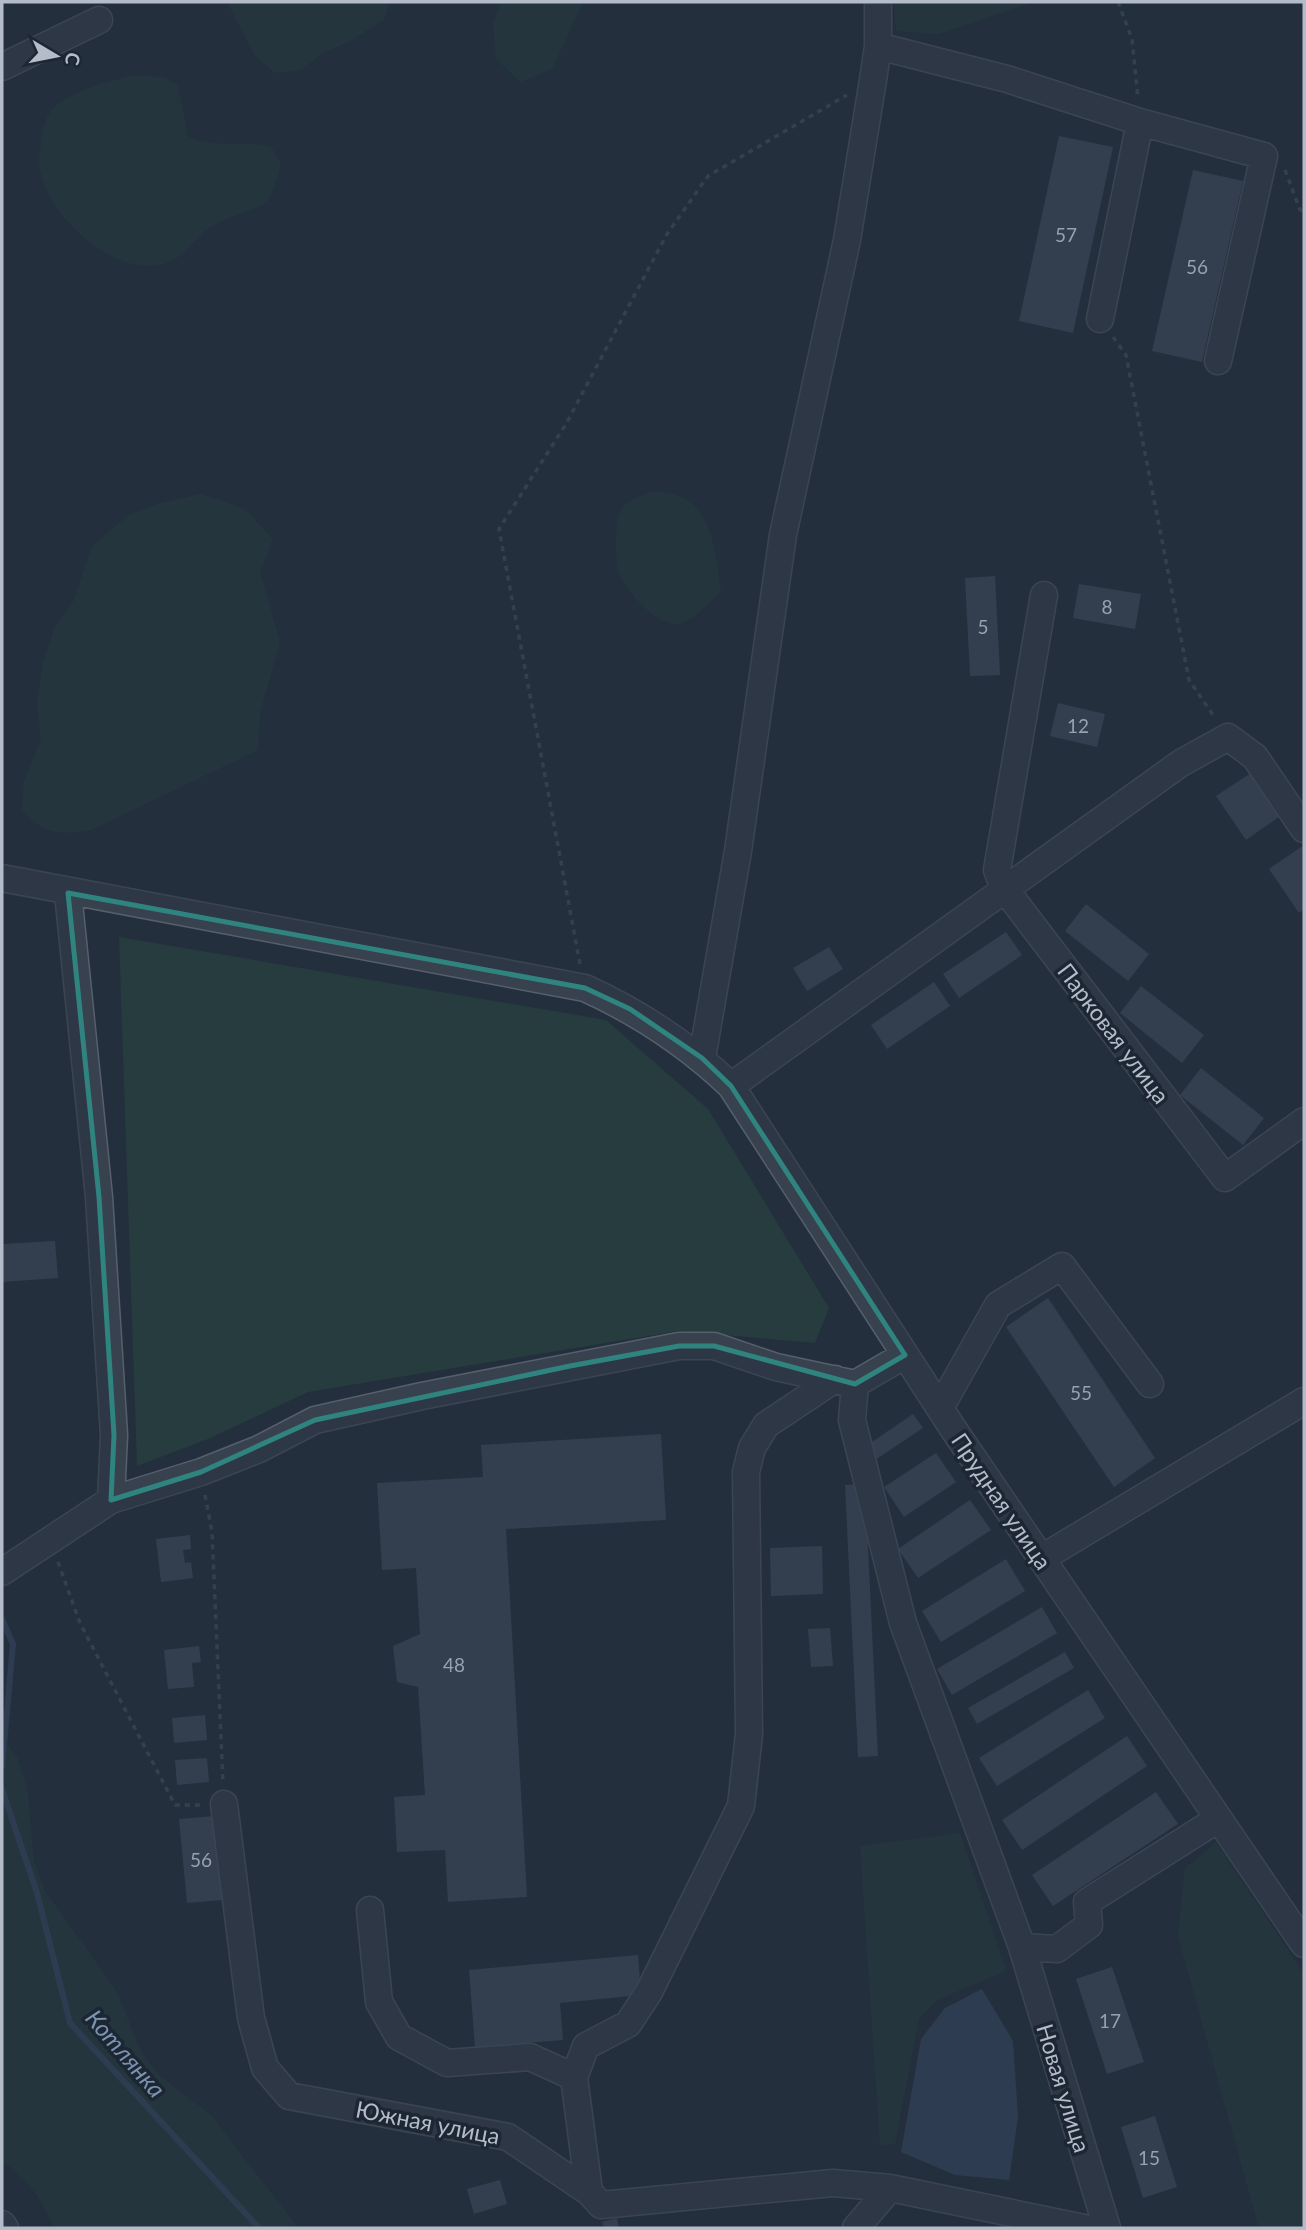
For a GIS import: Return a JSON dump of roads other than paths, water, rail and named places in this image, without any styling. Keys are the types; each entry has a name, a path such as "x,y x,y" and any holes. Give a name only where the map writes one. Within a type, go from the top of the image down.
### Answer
{"street":[{"path":"702,1058 738,851 783,535 847,240 878,46 878,2"},
{"path":"2,67 99,20"},
{"path":"878,46 1007,79 1140,122 1264,156 1218,361"},
{"path":"1100,319 1140,122"},
{"name":"Парковая улица","path":"1044,595 997,870 1004,888 1224,1178 1304,1121"},
{"path":"731,1086 1181,763 1228,737 1255,757 1304,829"},
{"name":"Прудная улица","path":"2,878 68,893 585,988 630,1009 702,1058 731,1086 940,1408 1304,1944"},
{"path":"68,893 99,1198 114,1435 111,1500"},
{"path":"940,1408 998,1306 1062,1266 1150,1384"},
{"path":"2,1572 111,1500 201,1472 259,1449 315,1420 497,1380 679,1346 714,1346 776,1367 845,1381"},
{"path":"589,2192 574,2077 586,2046 628,2024 649,1992 741,1806 749,1734 746,1472 752,1448 766,1425 845,1381 905,1354"},
{"name":"Новая улица","path":"845,1381 852,1420 903,1623 1022,1947 1107,2228"},
{"path":"1042,1558 1304,1401"},
{"name":"Южная улица","path":"224,1804 251,2018 265,2068 289,2096 508,2137 589,2192 601,2205 833,2183 890,2188 1084,2228"},
{"path":"1022,1947 1057,1950 1089,1925 1087,1902 1218,1819"},
{"path":"370,1910 379,2002 399,2037 447,2063 530,2057 574,2077"},
{"path":"856,2228 890,2188"},
{"path":"2,2224 5,2228"}],"water":[{"path":"982,1989 1013,2041 1018,2117 1009,2180 955,2175 901,2152 921,2039 945,2008"}],"waterway":[{"name":"Котлянка","path":"2,1619 13,1644 2,1767"},
{"name":"Котлянка","path":"2,1789 37,1893 70,2023 259,2228"}]}
